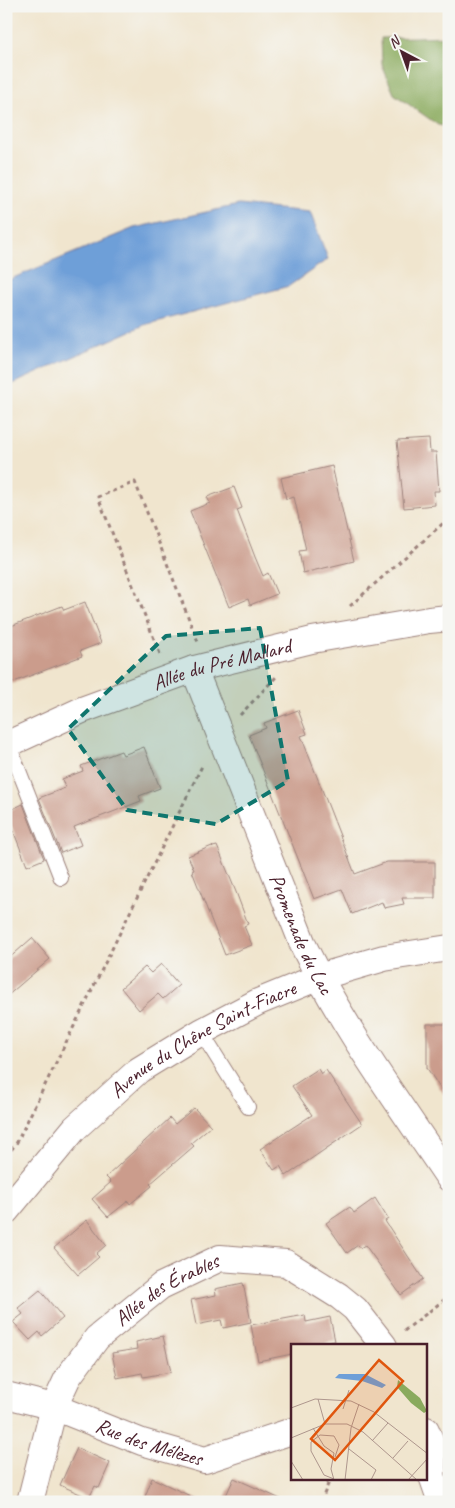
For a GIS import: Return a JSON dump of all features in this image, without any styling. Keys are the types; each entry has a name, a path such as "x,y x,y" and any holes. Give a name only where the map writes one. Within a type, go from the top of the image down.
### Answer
{"street":[{"name":"Allée du Pré Mallard","path":"7,743 82,710 201,668 312,640 449,618"},
{"name":"Promenade du Lac","path":"201,668 218,729 304,947 336,1009 449,1178"},
{"name":"Avenue du Chêne Saint-Fiacre","path":"6,1211 75,1128 139,1070 201,1032 258,1002 319,977 384,958 449,948"},
{"name":"Allée des Érables","path":"30,1502 54,1407 68,1377 97,1338 161,1286 220,1258 286,1263 338,1296 392,1340"},
{"name":"Rue des Mélèzes","path":"6,1394 54,1407 142,1442 204,1460 291,1430"},
{"path":"428,1435 433,1447 429,1473 441,1502"}],"lane":[{"path":"7,743 61,878"},
{"path":"201,1032 248,1107"}],"path":[{"path":"169,678 98,497 135,482 201,668"},
{"path":"348,608 449,518"},
{"path":"218,729 234,721 279,674"},
{"path":"6,1156 16,1144 202,766 199,757"},
{"path":"392,1340 449,1296"},
{"path":"321,1502 330,1480"}],"highlighted area":[{"path":"260,628 288,781 216,824 127,810 68,729 166,636"}],"green space":[{"path":"449,36 449,127 438,125 394,94 382,65 381,38"}],"water":[{"path":"238,205 310,212 328,259 289,286 144,325 6,387 6,281 134,228"}],"building":[{"path":"429,439 430,452 436,452 439,491 434,491 435,505 404,508 397,441"},
{"path":"332,466 354,561 303,573 299,551 306,550 294,497 286,499 281,478"},
{"path":"234,487 242,508 237,510 255,557 263,576 268,573 277,594 250,605 248,599 229,607 190,511 210,503 207,497"},
{"path":"85,602 101,643 80,651 82,656 6,685 6,628 62,606 64,610"},
{"path":"298,710 307,734 301,736 355,874 387,862 435,862 435,898 402,898 404,904 384,908 382,902 352,914 342,889 314,899 249,735 266,728 264,723"},
{"path":"144,747 160,788 139,796 141,801 74,827 81,845 61,853 39,798 65,788 62,779 83,771 81,766 121,751 123,755"},
{"path":"23,804 44,859 27,866 6,812"},
{"path":"212,846 217,846 236,892 248,924 244,926 252,945 225,955 192,871 194,870 188,856"},
{"path":"32,938 50,959 6,997 6,961"},
{"path":"161,964 179,985 163,999 158,994 139,1010 121,988 145,967 151,973"},
{"path":"427,1024 449,1024 449,1102 427,1068"},
{"path":"318,1069 321,1074 326,1070 362,1124 286,1176 280,1166 274,1170 260,1149 312,1115 292,1086"},
{"path":"194,1108 211,1126 191,1143 194,1146 150,1184 152,1186 130,1204 128,1201 108,1217 92,1199 111,1182 106,1177 170,1118 175,1124"},
{"path":"375,1198 388,1219 385,1221 423,1279 401,1295 365,1245 360,1248 358,1245 347,1253 326,1223 350,1207 354,1213"},
{"path":"87,1220 106,1245 96,1254 99,1257 78,1275 54,1248"},
{"path":"243,1283 251,1322 223,1328 221,1320 196,1325 191,1300 216,1295 215,1289"},
{"path":"40,1290 63,1318 42,1336 39,1332 30,1340 13,1322 23,1314 18,1308"},
{"path":"305,1315 306,1322 330,1317 335,1341 322,1344 291,1344 291,1354 258,1361 251,1325"},
{"path":"163,1336 171,1372 143,1377 142,1373 117,1378 112,1353 137,1349 136,1342"},
{"path":"77,1448 110,1463 99,1488 95,1486 89,1498 60,1485"},
{"path":"152,1478 203,1502 143,1502"},
{"path":"234,1478 287,1502 223,1502"}]}
